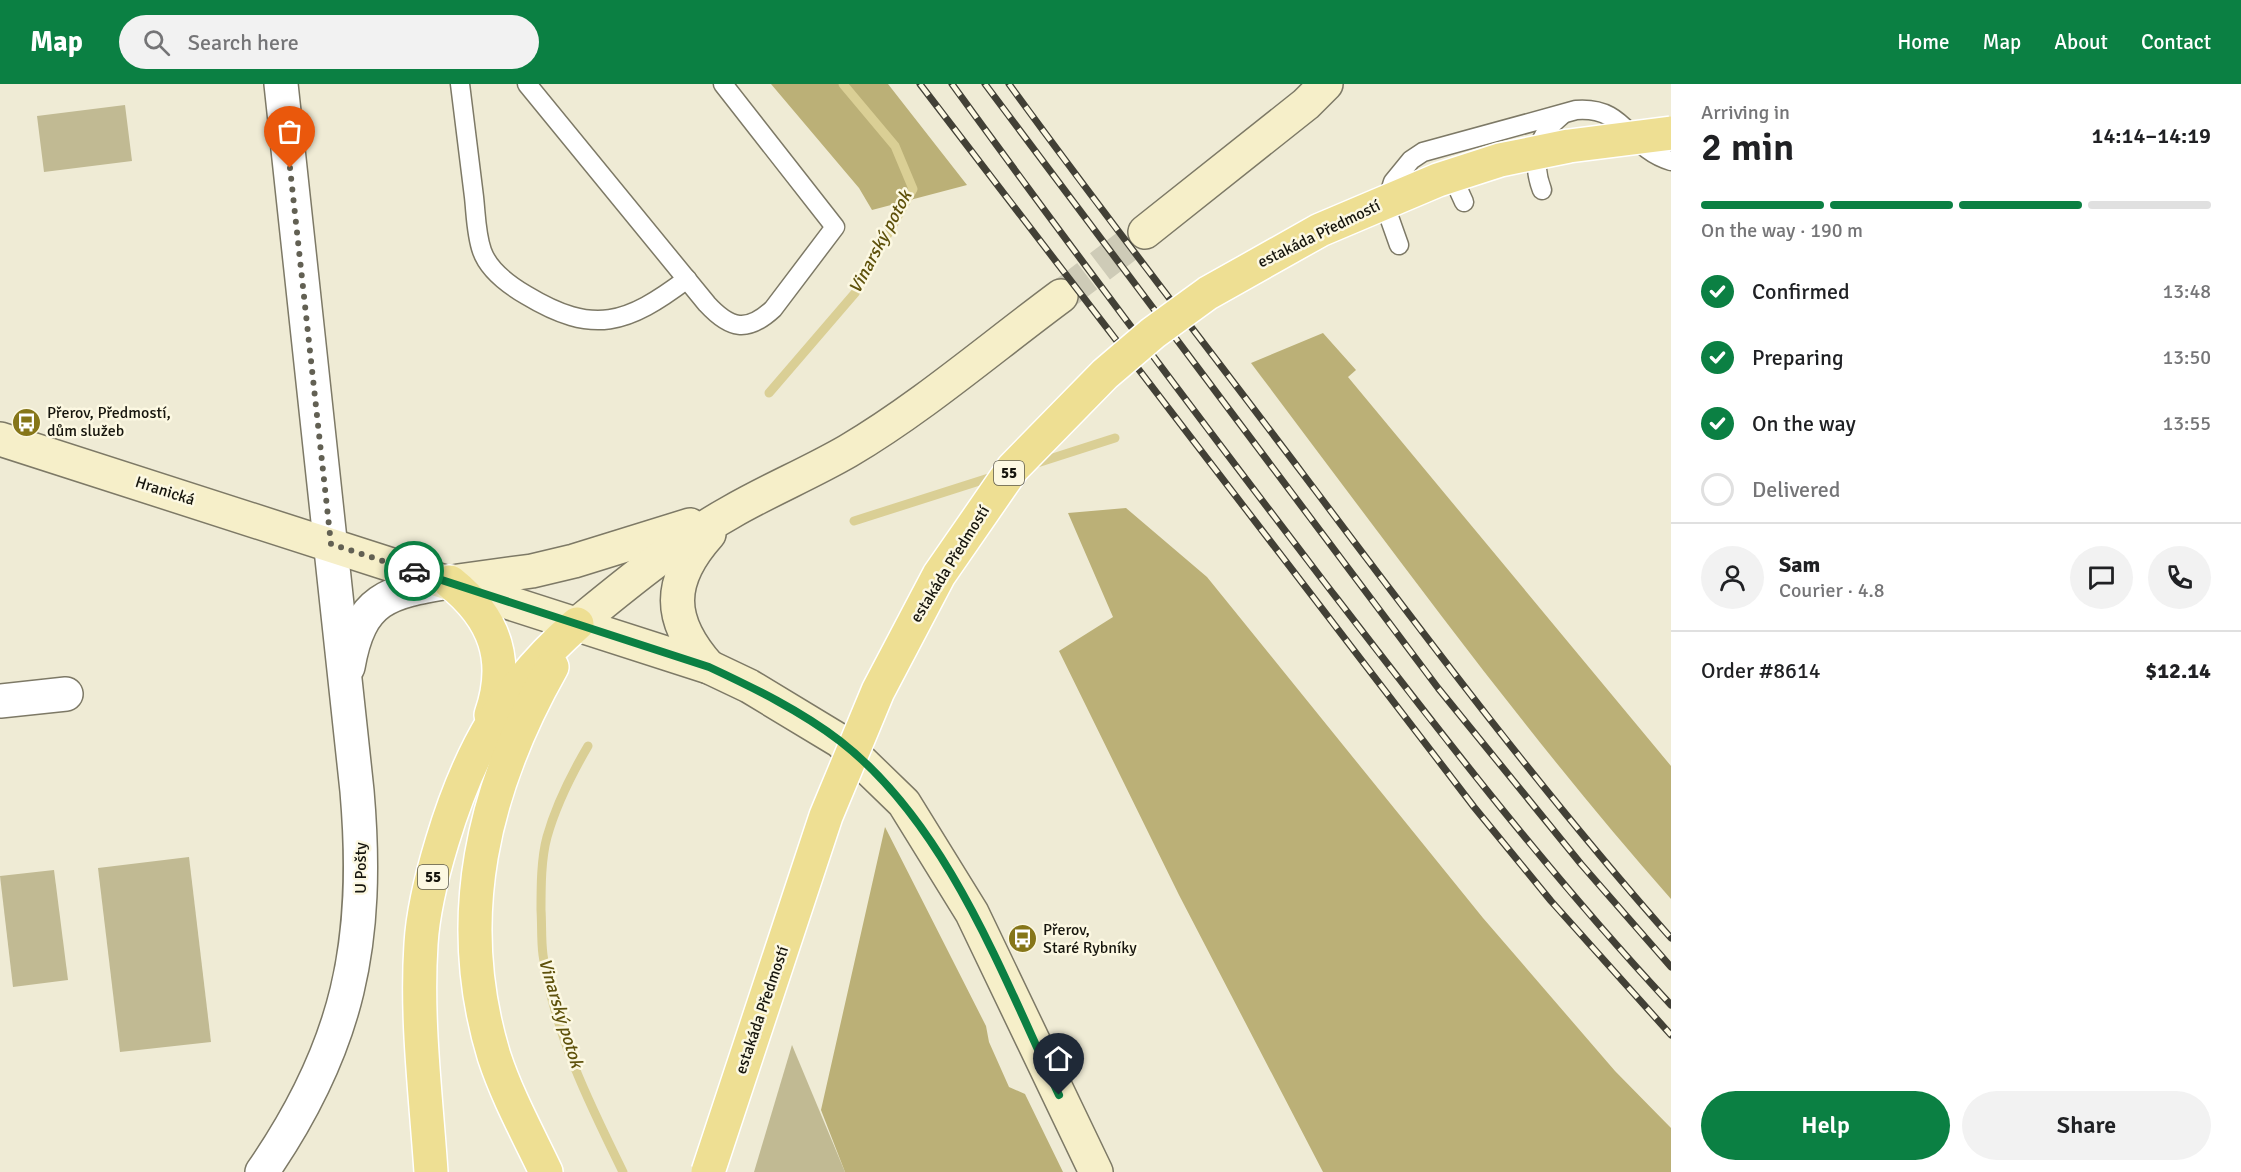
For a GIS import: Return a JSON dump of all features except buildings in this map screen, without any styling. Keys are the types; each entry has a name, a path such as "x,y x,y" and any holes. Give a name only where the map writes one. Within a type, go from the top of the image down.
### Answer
{"main road":[{"path":"1145,232 1316,94 1340,84"},
{"name":"estakáda Předmostí","path":"708,1172 826,816 878,691 939,575 1013,468 1105,374 1153,333 1208,292 1320,230 1438,180 1500,160 1569,146 1671,133"},
{"path":"546,1172 508,1092 494,1056 485,1020 474,939 475,895 480,851 490,808 504,766 530,707 577,624 644,570 729,513 862,442 1061,296"},
{"name":"Hranická","path":"0,439 709,667 749,686 840,741 904,803 972,914 1096,1172"},
{"path":"450,582 532,572 729,513"},
{"path":"709,667 692,648 681,627 677,590 687,561 729,513"},
{"path":"450,582 478,607 496,646 497,693 485,734"},
{"name":"55","path":"431,1172 421,1028 421,942 427,901 446,828 465,776 485,734 530,669 577,624"}],"street":[{"name":"U Pošty","path":"262,1172 293,1127 322,1072 342,1016 355,952 362,895 362,851 281,84"},
{"path":"345,699 352,644 371,609 383,599 396,593 450,582"},
{"path":"0,701 66,694"}],"lane":[{"path":"460,84 479,238 487,263 497,274 552,311 590,321 621,318 650,305 687,279"},
{"path":"527,84 721,319 731,324 753,323 773,309 835,227 723,84"},
{"path":"1371,206 1401,170 1424,152 1589,109 1604,112 1617,119 1646,150 1671,161"},
{"path":"1542,190 1536,168 1539,144 1545,132 1563,114"},
{"path":"1464,202 1460,191 1460,167 1475,143 1487,135"},
{"path":"1399,245 1388,214 1388,198 1401,170"}],"shaded area":[{"path":"771,84 888,84 967,185 872,210 859,188"},
{"path":"125,105 132,161 44,172 37,116"},
{"path":"1323,333 1356,370 1348,377 1671,766 1671,899 1561,769 1508,702 1251,363"},
{"path":"1126,508 1207,577 1483,918 1615,1071 1671,1128 1671,1172 1323,1172 1179,895 1059,651 1113,617 1068,513"},
{"path":"885,827 986,1026 989,1042 1009,1087 1025,1094 1063,1172 845,1172 821,1110"},
{"path":"189,857 211,1042 120,1052 98,868"},
{"path":"54,870 68,980 13,987 0,876"},
{"path":"792,1045 845,1172 754,1172"}],"waterway":[{"name":"Vinarský potok","path":"769,393 855,293 913,189 895,146 843,84"},
{"path":"1034,464 1115,438"},
{"path":"854,521 995,476"},
{"name":"Vinarský potok","path":"588,746 559,802 545,846 541,883 542,949 548,984 564,1039 574,1066 623,1172"}],"tunnel":[{"path":"1061,296 1145,232"}],"railway":[{"path":"920,84 1474,807 1551,901 1671,1035"},
{"path":"952,84 1184,397 1408,691 1536,851 1671,1005"},
{"path":"985,84 1438,688 1581,864 1671,967"},
{"path":"1009,84 1482,710 1622,882 1671,938"}],"way so far":[{"path":"290,168 331,544 414,571"}],"place":[{"name":"Přerov, Předmostí, dům služeb","path":"26,422"},
{"name":"Přerov, Staré Rybníky","path":"1022,939"}],"route":[{"path":"414,571 709,667 749,686 840,741 904,803 939,856 972,914 1059,1095"}]}
